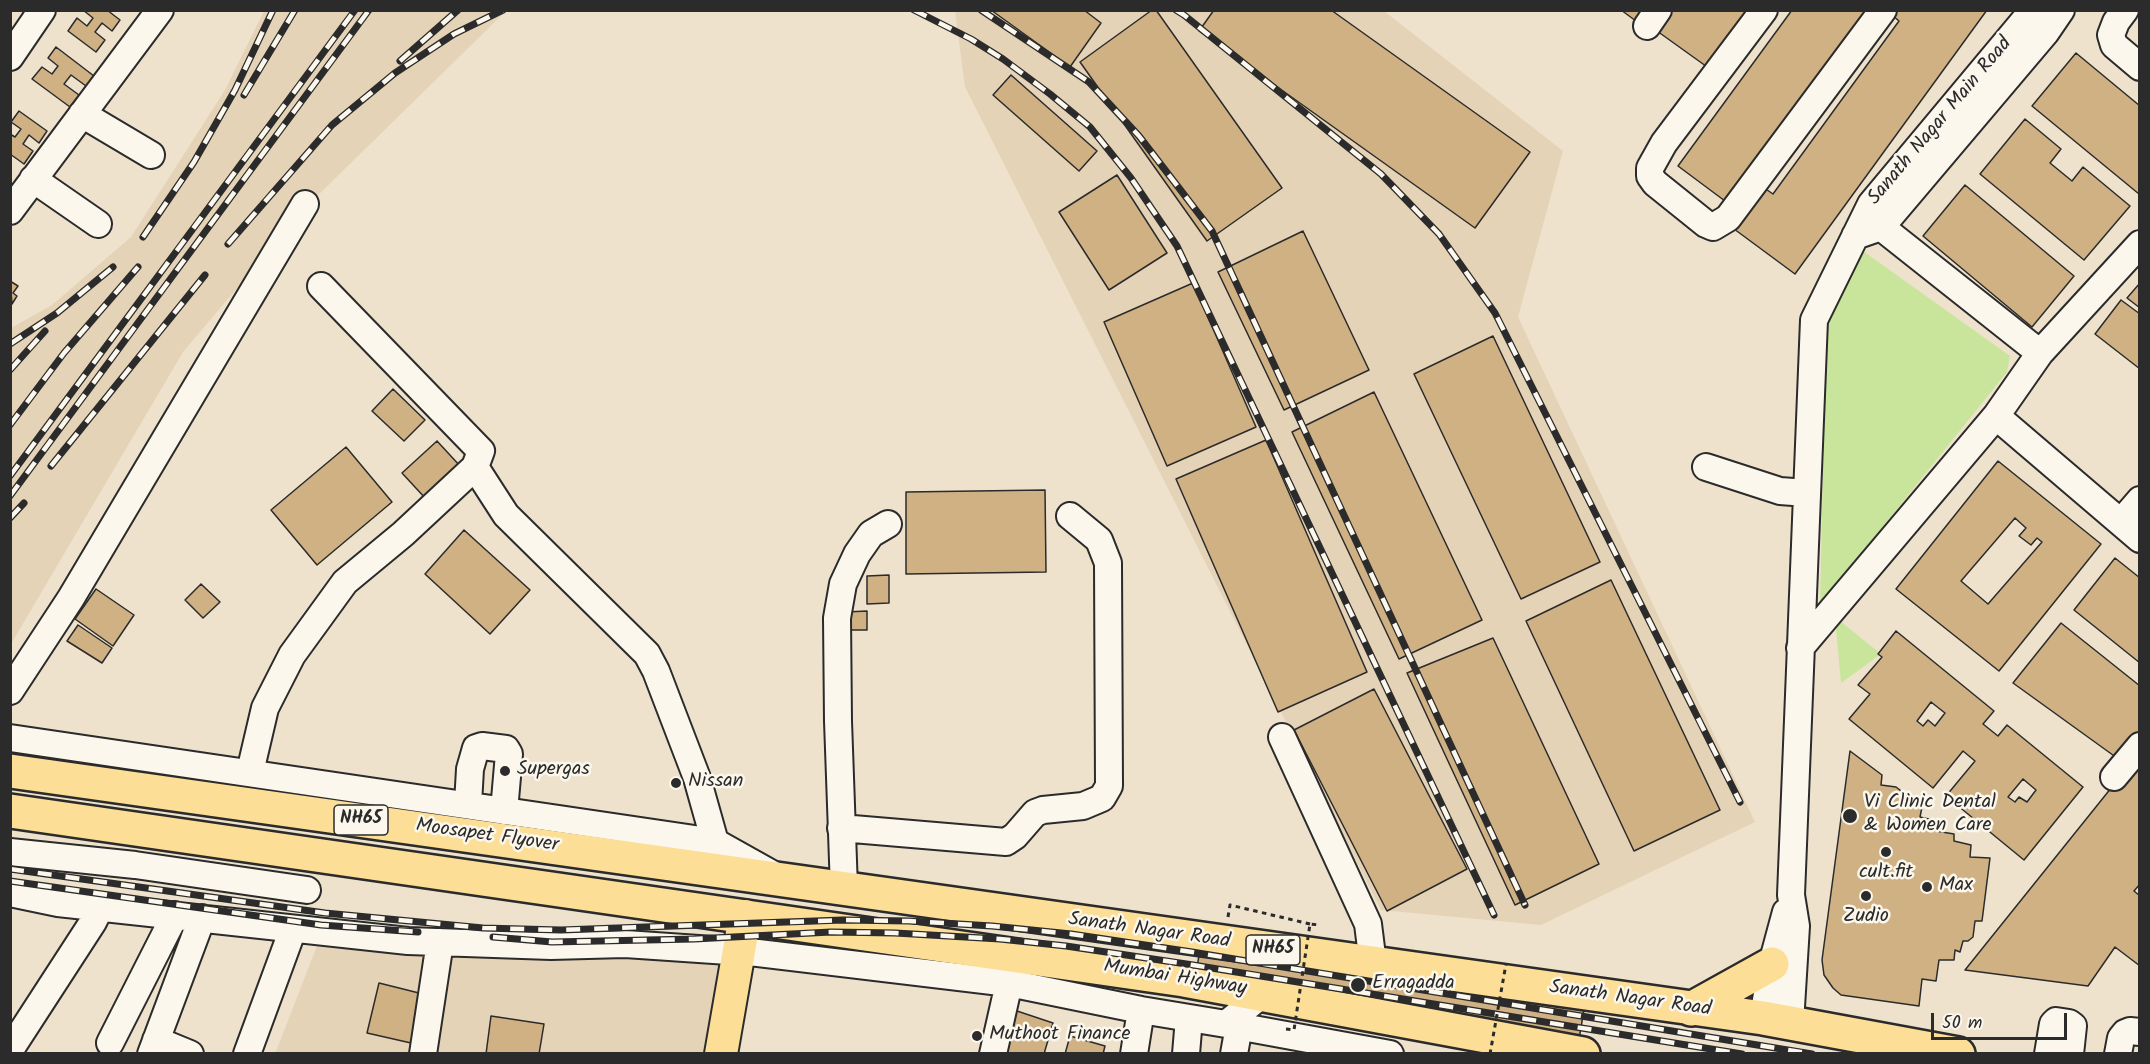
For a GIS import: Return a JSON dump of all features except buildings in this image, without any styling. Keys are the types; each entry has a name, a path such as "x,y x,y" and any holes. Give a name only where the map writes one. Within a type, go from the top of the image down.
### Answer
{"highway":[{"name":"Moosapet Flyover","path":"10,771 713,855 784,880"},
{"name":"NH65","path":"10,811 703,912 755,917"},
{"name":"Sanath Nagar Road","path":"784,880 1776,1021"},
{"path":"983,951 989,910"},
{"name":"Mumbai Highway","path":"755,917 1264,993 1463,1042 1583,1053"},
{"path":"1121,971 1128,929"},
{"path":"1691,1009 1772,964"},
{"name":"NH65","path":"1776,1021 1958,1053"}],"main road":[{"path":"721,1053 748,953 755,917"},
{"path":"738,1053 748,953"}],"street":[{"path":"10,57 42,10"},
{"path":"10,211 24,179 82,114 160,10"},
{"path":"1764,10 1664,143 1650,168 1650,176 1655,183 1706,224 1713,227 1728,218 1883,10"},
{"name":"Sanath Nagar Main Road","path":"1791,895 1814,320 1871,204 2032,10"},
{"path":"1855,236 1881,227 2046,32 2061,10"},
{"path":"2125,10 2116,22 2111,35 2114,45 2139,67"},
{"path":"82,114 151,155"},
{"path":"24,179 98,224"},
{"path":"10,692 71,598 305,204"},
{"path":"1881,227 2040,353"},
{"path":"1800,648 1996,416 2040,353 2139,244"},
{"path":"250,772 265,708 292,655 345,582 403,534 475,467 481,451 321,285"},
{"path":"1996,416 2130,531 2139,500"},
{"path":"10,738 468,804 713,855 697,778 656,671 647,654 506,515 475,467"},
{"path":"1706,467 1780,491 1807,493"},
{"path":"842,828 1006,842 1015,836 1035,813 1043,810 1083,807 1102,798 1109,786 1108,563 1099,540 1070,516"},
{"path":"844,889 837,618 843,584 857,554 871,534 888,524"},
{"path":"1282,736 1368,924 1373,964"},
{"path":"468,804 470,770 476,748 482,746 506,749 510,754 504,811"},
{"path":"2114,777 2139,746"},
{"path":"10,852 135,865 307,890"},
{"path":"10,893 58,903 408,941 550,946 625,944 748,953 1009,984 1141,1010 1390,1053"},
{"path":"1776,1021 1772,964 1791,895"},
{"path":"1776,1021 1796,926 1791,895"},
{"path":"10,1050 101,906"},
{"path":"110,1043 175,915"},
{"path":"190,1053 153,1046 202,918"},
{"path":"247,1053 293,929"},
{"path":"423,1053 440,942"},
{"path":"993,1053 1009,984"},
{"path":"1234,1053 1233,1025 1264,993"},
{"path":"1134,1053 1141,1010"},
{"path":"1186,1053 1189,1018"},
{"path":"2048,1053 2053,1024 2062,1022 2073,1026 2070,1053"},
{"path":"2118,1053 2121,1038 2130,1031 2139,1032"}],"path":[{"path":"1230,905 1320,925"},
{"path":"1286,1029 1294,1030 1310,924"},
{"path":"1490,1053 1506,964"}],"shaded area":[{"path":"264,11 506,11 306,207 183,352 11,644 11,328 52,305 131,237 225,90"},
{"path":"955,11 1384,11 1563,151 1518,317 1755,822 1541,925 1381,910 965,87"},
{"path":"327,920 732,957 717,1053 275,1054"}],"green space":[{"path":"1856,246 2010,356 2007,372 1820,605 1826,329"},
{"path":"1835,617 1881,654 1841,683"}],"railway":[{"path":"143,237 194,162 235,90 273,10"},
{"path":"244,95 295,10"},
{"path":"10,476 355,10"},
{"path":"10,496 369,10"},
{"path":"400,61 458,10"},
{"path":"228,244 332,125 395,73 454,34 503,10"},
{"path":"914,10 971,39 1003,59 1090,127 1131,178 1177,246 1494,915"},
{"path":"981,10 1089,82 1139,136 1212,231 1525,905"},
{"path":"1176,10 1381,174 1439,234 1495,313 1740,802"},
{"path":"10,344 57,313 113,267"},
{"path":"10,425 64,353 138,267"},
{"path":"51,466 205,275"},
{"path":"10,370 45,331"},
{"path":"10,518 24,503"},
{"path":"10,869 325,913 483,928 561,930 843,920 992,926 1071,934 1812,1054"},
{"path":"10,881 321,925 418,932"},
{"path":"493,937 552,942 694,939 831,932 1000,939 1066,946 1193,965 1742,1054"}],"place":[{"name":"Supergas","path":"505,771"},
{"name":"Nissan","path":"676,783"},
{"name":"Vi Clinic Dental & Women Care","path":"1850,816"},
{"name":"cult.fit","path":"1886,852"},
{"name":"Max","path":"1927,887"},
{"name":"Zudio","path":"1866,896"},
{"name":"Erragadda","path":"1358,985"},
{"name":"Muthoot Finance","path":"977,1036"}]}
